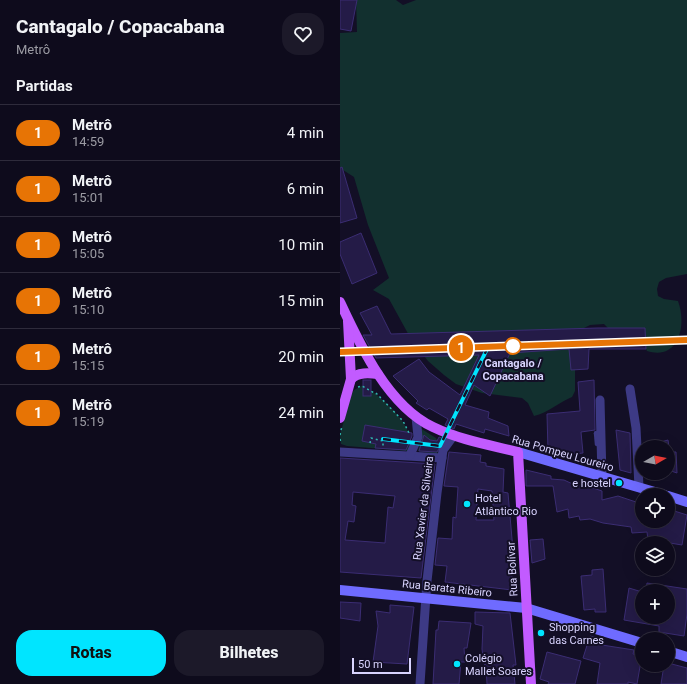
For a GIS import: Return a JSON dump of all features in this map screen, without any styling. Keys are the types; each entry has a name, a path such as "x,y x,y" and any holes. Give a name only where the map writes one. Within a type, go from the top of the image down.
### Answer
{"main road":[{"name":"Rua Pompeu Loureiro","path":"340,302 378,374 393,394 416,417 433,427 454,435 642,488"},
{"path":"340,418 351,379 348,319"},
{"path":"351,379 355,375 369,373 378,374"},
{"name":"Rua Bolívar","path":"518,452 531,684"},
{"path":"675,498 687,502"},
{"name":"Rua Barata Ribeiro","path":"340,590 427,597 526,608 635,641"},
{"path":"675,653 687,657"}],"street":[{"path":"630,389 636,428 639,487"},
{"path":"600,400 600,476"},
{"path":"410,455 418,437 416,417"},
{"name":"Rua Xavier da Silveira","path":"420,684 429,557 445,454 454,435"},
{"path":"343,449 382,454 445,454"}],"lane":[{"path":"596,433 600,476"}],"path":[{"path":"390,408 376,393 403,421 410,435"},
{"path":"370,443 370,438 383,441 382,454"},
{"path":"340,439 343,449"}],"green space":[{"path":"356,0 396,0 403,5 416,0 687,0 687,274 666,278 659,282 657,289 658,296 664,299 678,301 681,310 681,330 678,339 673,346 667,351 658,353 647,351 644,345 609,329 604,324 590,325 584,328 575,363 575,391 572,397 539,415 534,416 528,403 522,398 482,393 456,384 428,361 411,339 389,299 373,290 389,278 368,225 354,177 343,170 340,170 340,33 357,32"},
{"path":"363,385 388,405 404,423 410,442 407,451 347,446 341,444 340,435 351,395 354,390"},
{"path":"420,428 436,438 440,446 437,454 418,451 421,438"}],"building":[{"path":"340,0 357,0 351,31 340,29"},
{"path":"342,167 357,218 340,223 340,168"},
{"path":"361,233 377,273 352,284 340,254 340,242"},
{"path":"377,306 391,334 645,328 646,349 589,349 588,369 571,370 569,349 510,353 490,396 474,385 465,405 489,412 488,418 508,426 509,436 485,429 484,433 456,424 454,429 445,425 448,419 429,408 427,410 416,403 418,401 393,376 419,359 429,372 460,395 479,355 376,358 363,335 372,335 360,313"},
{"path":"363,380 371,380 371,396 363,396"},
{"path":"594,380 595,430 581,432 583,453 566,455 566,452 548,451 547,414 580,411 578,382"},
{"path":"365,425 412,433 412,436 406,450 375,448 376,444 362,441"},
{"path":"616,430 630,433 631,473 620,470"},
{"path":"424,435 430,440 437,441 439,437 444,439 437,452 419,451"},
{"path":"449,452 481,455 480,462 486,463 486,466 504,469 503,492 508,493 515,573 512,572 512,590 445,582 447,566 435,565 438,538 452,539 453,517 456,518 458,487 444,486","holes":["478,489 492,491 494,520 476,520"]},
{"path":"675,452 676,452 677,473 675,472"},
{"path":"340,458 435,464 421,578 340,572","holes":["353,492 395,496 393,508 388,507 385,543 345,540 348,521 354,522 356,506 352,505"]},
{"path":"526,470 551,476 551,479 564,480 577,486 587,486 602,491 602,500 618,496 635,502 635,528 675,528 675,511 687,515 682,545 675,544 675,536 648,536 647,532 632,533 631,527 603,523 590,519 580,520 579,516 569,518 568,509 557,512 553,486 526,486"},
{"path":"543,539 545,559 532,563 530,540"},
{"path":"603,569 606,612 595,612 595,609 584,610 581,576 592,575 592,570"},
{"path":"675,587 687,589 687,614 684,636 675,635 675,632 659,632 659,626 647,624 675,624"},
{"path":"629,588 635,590 635,622 624,620"},
{"path":"340,602 361,603 360,621 340,618"},
{"path":"390,605 414,607 407,664 373,662 378,626 376,611 390,613"},
{"path":"475,612 510,613 516,665 513,665 515,684 487,684 486,665 484,664 482,649 483,626 475,624"},
{"path":"439,621 471,623 467,648 464,648 465,662 461,662 459,684 433,684 436,630 438,630"},
{"path":"590,636 604,640 602,645 634,650 635,672 639,672 637,684 628,682 628,684 597,684 600,663 583,658"},
{"path":"547,652 581,661 575,684 548,684 549,682 540,679"},
{"path":"675,665 687,668 687,684 661,684 663,672 675,672"}],"railway":[{"path":"383,439 440,446 488,347"}],"metro line":[{"name":"1","path":"340,352 650,340 687,340"}],"place":[{"name":"Cantagalo / Copacabana","path":"513,346"},
{"name":"e hostel","path":"619,483"},
{"name":"Hotel Atlântico Rio","path":"467,504"},
{"name":"Shopping das Carnes","path":"541,633"},
{"name":"Colégio Mallet Soares","path":"457,664"}]}
